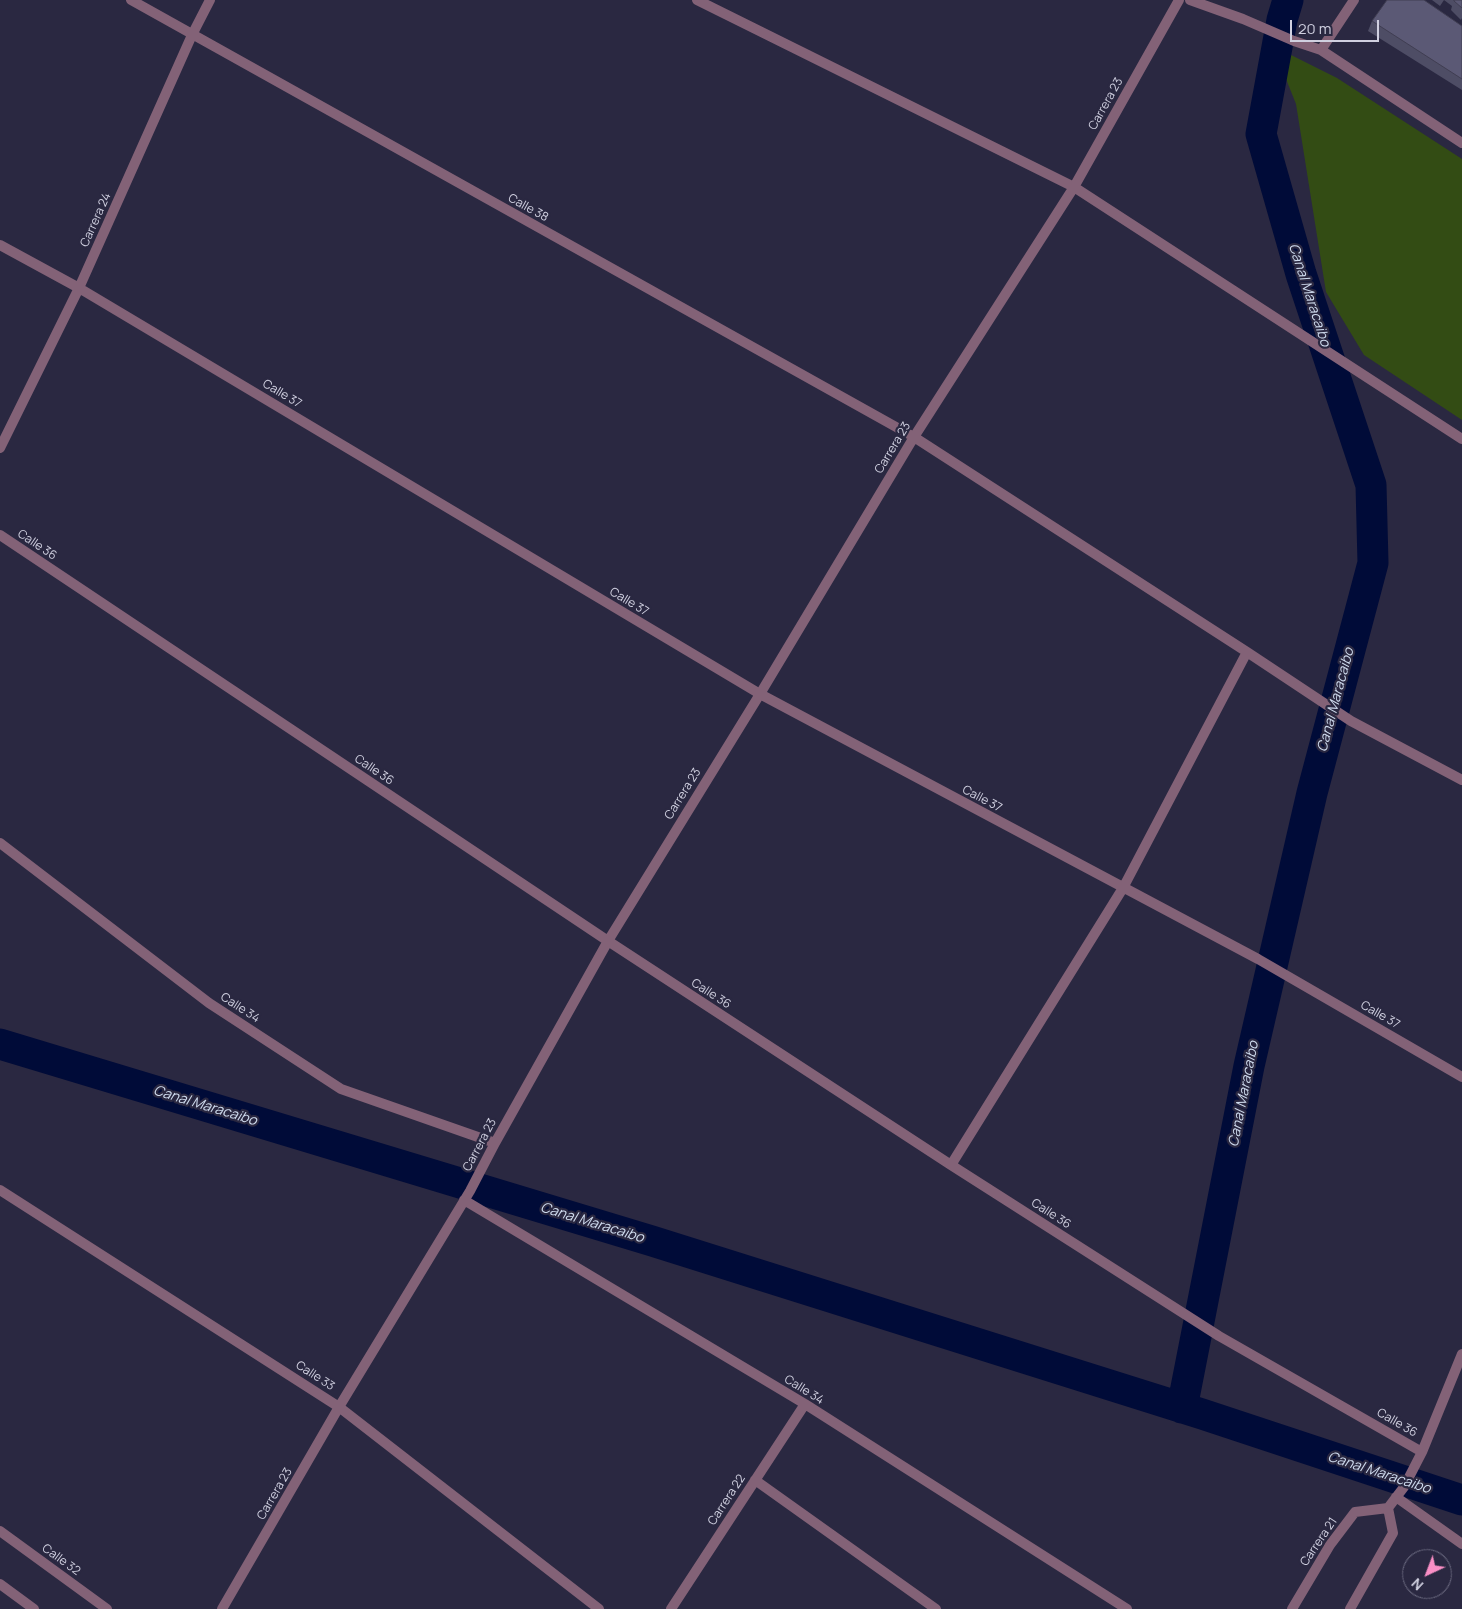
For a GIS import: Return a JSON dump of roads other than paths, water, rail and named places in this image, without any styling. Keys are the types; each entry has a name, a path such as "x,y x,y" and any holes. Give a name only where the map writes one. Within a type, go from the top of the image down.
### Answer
{"street":[{"name":"Calle 38","path":"131,0 914,437 1297,684 1351,721 1462,780"},
{"name":"Carrera 24","path":"0,448 79,288 192,34 210,0"},
{"path":"697,0 1074,187 1462,438"},
{"name":"Carrera 23","path":"222,1609 339,1407 481,1171 608,941 760,694 914,437 1074,187 1179,0"},
{"path":"1190,0 1321,50 1462,143"},
{"path":"1321,50 1354,0"},
{"name":"Calle 37","path":"0,245 79,288 760,694 1286,974 1462,1077"},
{"name":"Calle 36","path":"0,535 608,941 951,1165 1219,1336 1422,1452"},
{"path":"951,1165 1123,888 1247,652"},
{"name":"Calle 34","path":"0,843 209,1003 341,1089 495,1143"},
{"name":"Calle 33","path":"0,1190 339,1407 599,1609"},
{"name":"Calle 34","path":"467,1195 804,1404 1127,1609"},
{"path":"1350,1609 1394,1533 1388,1508 1404,1487 1422,1452 1462,1354"},
{"name":"Carrera 22","path":"671,1609 804,1404"},
{"path":"755,1480 936,1609"},
{"path":"1396,1497 1462,1544"},
{"name":"Carrera 21","path":"1292,1609 1330,1544 1355,1512 1388,1508"},
{"name":"Calle 32","path":"0,1530 107,1609"},
{"path":"0,1584 34,1609"}],"waterway":[{"name":"Canal Maracaibo","path":"1182,1408 1249,1066 1312,793 1373,563 1371,485 1301,274 1261,134 1282,20 1288,0"},
{"name":"Canal Maracaibo","path":"0,1044 652,1241 1202,1414 1462,1500"}]}
